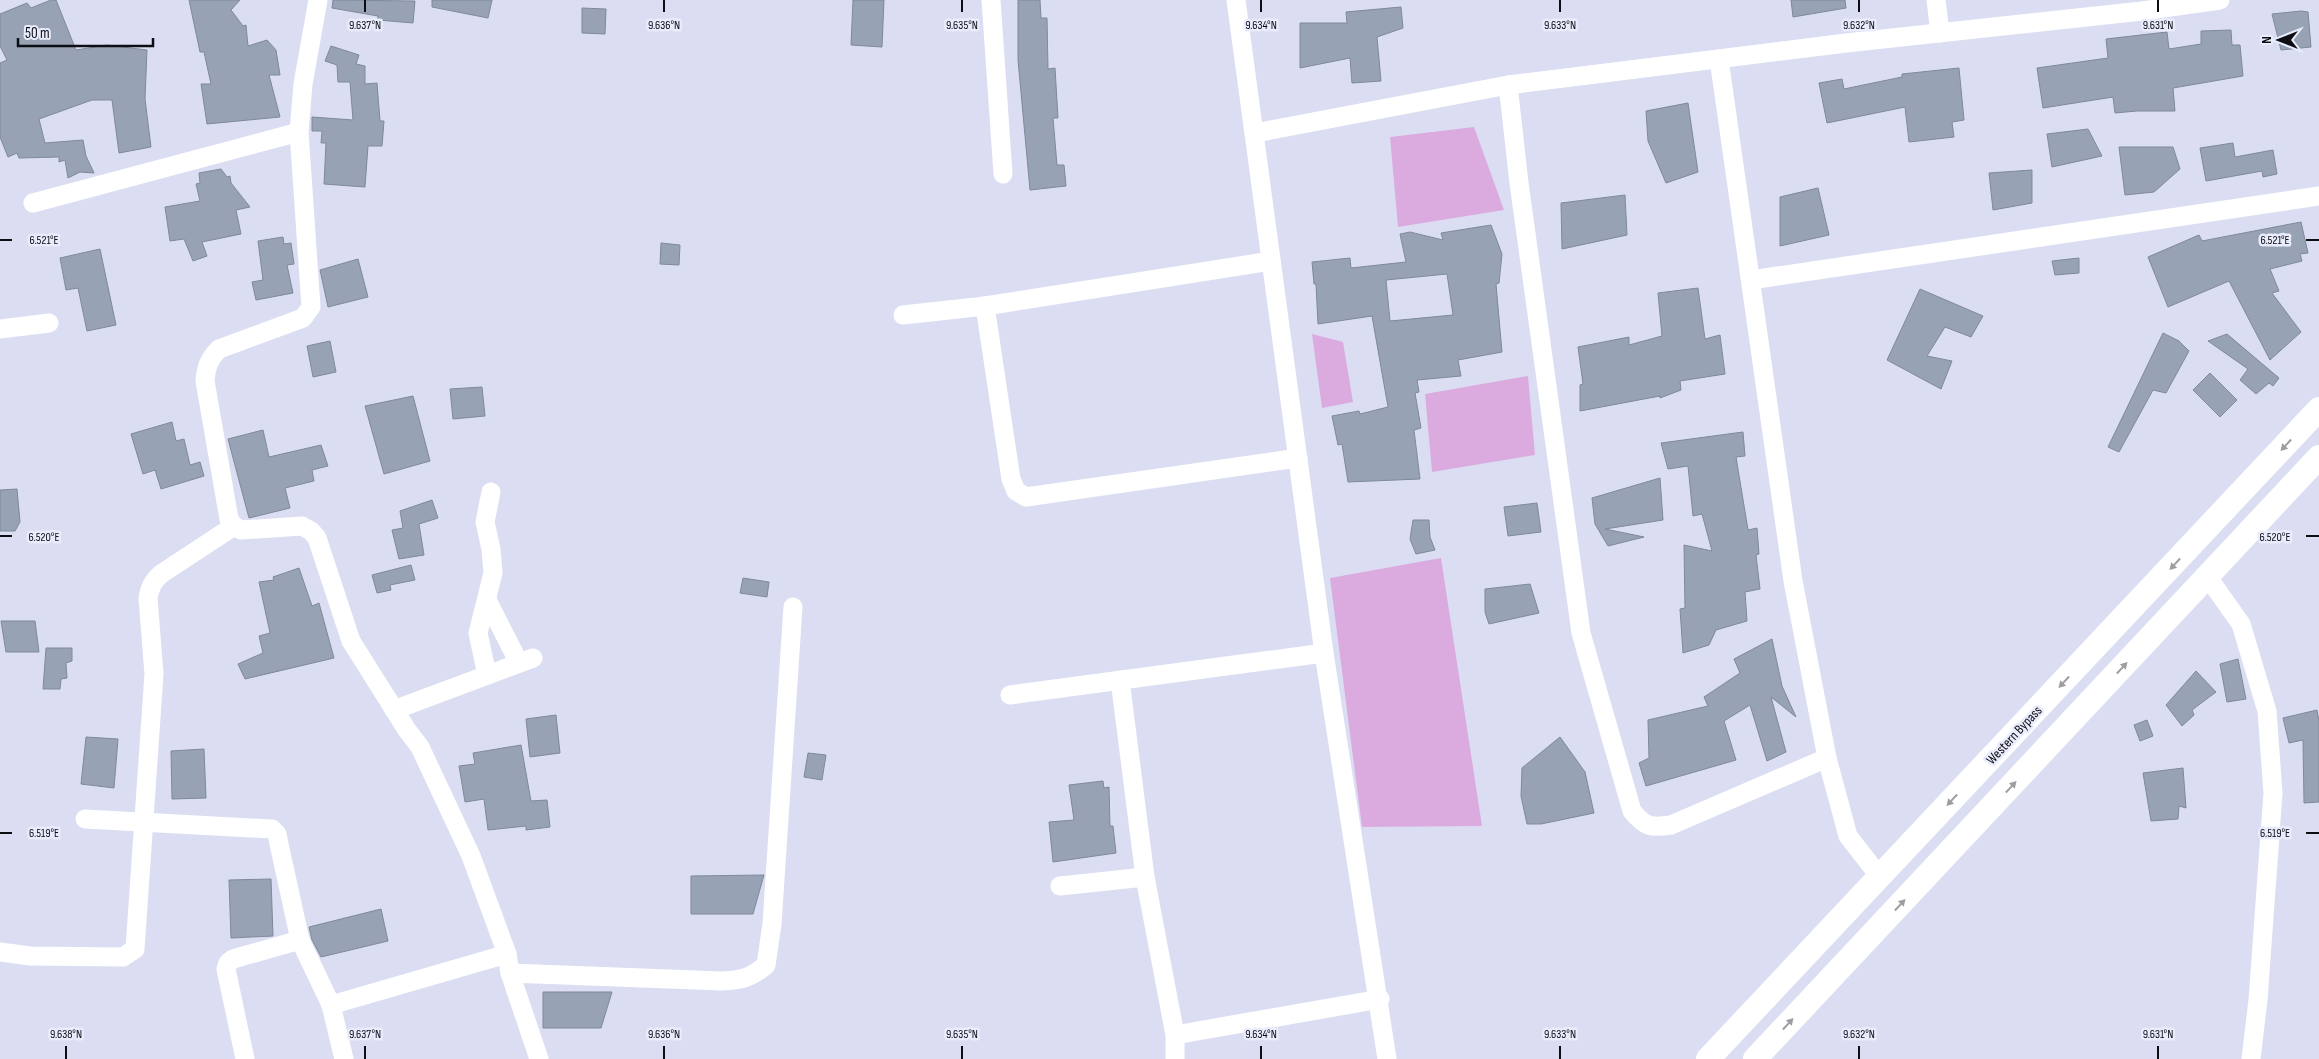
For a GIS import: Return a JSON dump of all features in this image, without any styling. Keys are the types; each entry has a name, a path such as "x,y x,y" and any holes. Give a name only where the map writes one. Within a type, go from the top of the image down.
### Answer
{"main road":[{"name":"Western Bypass","path":"1708,1059 2319,409"},
{"path":"1755,1059 2319,457"}],"street":[{"path":"318,0 303,84 300,132 311,307 303,318 219,349 210,358 206,369 205,381 229,519 234,526 242,530 302,526 311,531 317,538 350,641 420,747 471,856 507,954 510,972 539,1059"},
{"path":"991,0 1003,174"},
{"path":"1236,0 1324,653 1380,999 1387,1059"},
{"path":"1936,0 1940,33"},
{"path":"1255,133 1508,85 1940,33 2141,5 2220,0"},
{"path":"1719,59 1793,581 1827,758 1848,836 1880,877"},
{"path":"1508,85 1518,183 1581,633 1632,811 1641,823 1656,827 1671,826 1827,758"},
{"path":"33,203 300,132"},
{"path":"1751,280 2319,196"},
{"path":"903,315 985,306 1271,261"},
{"path":"985,306 1012,479 1016,491 1026,497 1298,458"},
{"path":"0,329 49,323"},
{"path":"487,675 478,633 493,573 491,548 485,522 491,492"},
{"path":"0,952 39,956 123,956 131,954 135,949 137,942 142,822 154,674 148,598 150,589 154,580 161,574 234,526"},
{"path":"2207,576 2241,624 2267,711 2273,793 2258,1000 2251,1059"},
{"path":"394,710 526,660 487,600"},
{"path":"510,972 722,981 754,976 766,965 772,924 793,607"},
{"path":"1010,695 1324,653"},
{"path":"1120,680 1145,877 1175,1035 1175,1059"},
{"path":"85,819 272,829 277,834 280,844 300,940 330,1006 344,1059"},
{"path":"1060,886 1145,877"},
{"path":"246,1059 226,969 228,963 233,959 300,940"},
{"path":"330,1006 507,954"},
{"path":"1175,1035 1380,999"}],"shaded area":[{"path":"1474,127 1504,210 1398,227 1390,137"},
{"path":"1312,334 1343,342 1353,402 1322,408"},
{"path":"1528,376 1535,455 1432,472 1425,394"},
{"path":"1441,558 1482,826 1362,827 1330,578"}],"building":[{"path":"51,0 56,0 76,50 107,45 147,50 145,99 151,147 119,153 112,100 92,100 39,119 45,143 83,140 86,156 94,173 80,172 68,178 65,160 59,162 59,157 19,158 17,153 8,157 0,137 0,63 7,60 0,46 0,14 27,3 31,8"},
{"path":"189,0 240,0 231,10 243,26 246,25 248,46 267,40 276,50 280,75 269,75 280,117 207,124 201,84 211,84 204,52 200,52"},
{"path":"333,0 415,1 413,23 378,20 378,16 332,8"},
{"path":"432,0 492,0 488,18 432,7"},
{"path":"853,0 884,0 882,47 851,45"},
{"path":"1018,0 1040,0 1041,18 1047,18 1048,69 1055,68 1058,118 1053,118 1057,165 1064,165 1066,186 1030,190 1018,60"},
{"path":"1791,0 1845,0 1846,8 1793,17"},
{"path":"1401,7 1403,28 1377,37 1381,81 1352,83 1350,58 1300,68 1300,23 1347,23 1346,12"},
{"path":"582,8 606,9 605,34 582,33"},
{"path":"2308,12 2311,47 2281,50 2272,14"},
{"path":"2231,30 2232,45 2240,45 2243,76 2173,88 2175,111 2115,113 2113,97 2043,108 2037,68 2108,58 2106,39 2167,32 2169,49 2201,44 2201,31"},
{"path":"331,46 359,55 356,64 365,66 365,84 377,83 380,121 384,121 382,146 368,146 365,187 324,184 326,143 321,143 322,131 312,131 312,117 353,120 350,82 338,82 337,65 325,61"},
{"path":"1959,68 1964,120 1952,122 1954,137 1909,142 1905,107 1827,123 1819,83 1842,79 1844,89 1902,77 1902,74"},
{"path":"1688,103 1698,172 1666,183 1648,141 1646,111"},
{"path":"2088,129 2102,156 2052,167 2047,134"},
{"path":"2233,143 2235,157 2273,150 2277,174 2263,177 2262,171 2206,181 2200,148"},
{"path":"2119,147 2173,147 2180,169 2154,192 2125,195"},
{"path":"221,169 227,177 230,176 231,183 250,207 236,210 241,234 202,242 207,256 193,261 184,239 170,241 165,207 200,201 196,184 200,183 199,173"},
{"path":"2032,170 2032,203 1993,210 1989,173"},
{"path":"1818,188 1829,235 1780,246 1780,197"},
{"path":"1625,195 1627,235 1562,249 1561,203"},
{"path":"2301,222 2308,253 2300,254 2302,261 2270,269 2279,291 2272,293 2301,332 2270,360 2229,281 2168,307 2148,257 2199,235 2202,241"},
{"path":"1491,225 1502,254 1499,283 1496,284 1502,352 1458,360 1461,376 1417,380 1419,392 1415,393 1421,428 1414,430 1420,479 1348,482 1342,444 1338,445 1332,416 1359,411 1360,414 1388,407 1372,316 1318,324 1316,284 1314,284 1312,262 1350,258 1351,268 1406,262 1400,234 1410,232 1443,240 1441,233","holes":["1447,274 1453,315 1390,321 1386,280"]},
{"path":"283,237 284,244 291,243 294,264 287,265 293,293 256,300 252,282 263,280 258,241"},
{"path":"661,243 680,245 679,265 660,264"},
{"path":"100,249 116,325 87,331 78,288 66,290 60,258"},
{"path":"2079,258 2079,273 2055,275 2052,261"},
{"path":"358,259 368,297 328,307 320,270"},
{"path":"1698,288 1705,339 1720,335 1725,374 1680,381 1681,390 1660,398 1660,396 1580,411 1580,385 1583,384 1578,347 1629,337 1629,345 1662,336 1658,293"},
{"path":"1920,289 1983,316 1971,337 1945,327 1927,356 1952,361 1941,389 1887,360"},
{"path":"2163,333 2179,341 2189,351 2166,393 2153,390 2119,452 2108,447"},
{"path":"2227,334 2279,378 2273,386 2269,383 2256,394 2240,380 2248,369 2208,341"},
{"path":"330,341 336,372 313,377 307,346"},
{"path":"2210,373 2237,400 2220,417 2193,390"},
{"path":"482,387 485,416 453,419 450,389"},
{"path":"413,396 430,461 384,474 365,406"},
{"path":"172,422 176,441 184,439 190,465 200,462 204,476 161,489 155,470 143,474 131,434"},
{"path":"263,430 269,457 321,445 328,466 312,470 314,481 285,488 290,508 249,518 228,439"},
{"path":"1743,432 1745,456 1736,457 1748,530 1757,528 1759,554 1756,555 1760,589 1745,592 1747,621 1716,630 1709,645 1683,653 1680,609 1685,608 1684,545 1712,551 1702,514 1693,516 1688,466 1668,469 1661,443"},
{"path":"1660,478 1663,520 1605,529 1644,537 1608,546 1595,524 1592,498"},
{"path":"17,489 20,522 15,531 0,531 0,490"},
{"path":"432,500 438,518 419,524 424,555 399,559 392,530 403,528 400,511"},
{"path":"1537,503 1541,532 1508,536 1504,507"},
{"path":"1413,520 1429,520 1430,537 1435,550 1416,554 1410,539"},
{"path":"411,565 415,580 390,585 391,590 377,593 372,575"},
{"path":"299,568 312,606 319,603 334,658 245,679 238,664 263,653 259,636 270,633 259,582 274,580 273,577"},
{"path":"743,578 769,582 767,597 740,593"},
{"path":"1530,584 1539,613 1489,624 1485,612 1485,589"},
{"path":"1,621 35,621 39,652 6,652"},
{"path":"1772,639 1782,686 1796,717 1771,697 1786,752 1767,761 1750,705 1724,721 1736,760 1646,786 1639,763 1649,758 1648,720 1708,706 1704,697 1740,673 1734,659"},
{"path":"46,648 72,648 72,661 66,663 67,678 61,679 60,689 43,689"},
{"path":"2238,659 2246,699 2227,702 2220,664"},
{"path":"2196,671 2216,692 2192,710 2194,715 2182,726 2166,705"},
{"path":"2317,710 2319,721 2319,802 2304,803 2303,740 2289,743 2283,718"},
{"path":"556,715 560,753 530,757 526,719"},
{"path":"2147,720 2153,736 2140,741 2134,725"},
{"path":"86,737 118,739 114,788 81,784"},
{"path":"1560,737 1585,772 1594,813 1541,824 1527,824 1521,796 1522,768"},
{"path":"521,745 531,801 547,800 550,827 526,830 526,826 488,830 484,799 465,802 459,766 475,764 473,753"},
{"path":"204,749 206,798 172,799 171,751"},
{"path":"808,753 826,755 822,780 804,777"},
{"path":"2183,768 2186,808 2179,806 2178,819 2151,821 2143,773"},
{"path":"1103,781 1104,788 1109,787 1110,826 1113,826 1116,853 1053,862 1049,822 1074,820 1069,785"},
{"path":"764,875 753,914 691,914 691,876"},
{"path":"271,879 273,936 231,938 229,880"},
{"path":"381,909 388,941 321,957 312,940 309,927"},
{"path":"543,992 612,992 601,1028 543,1028"}]}
